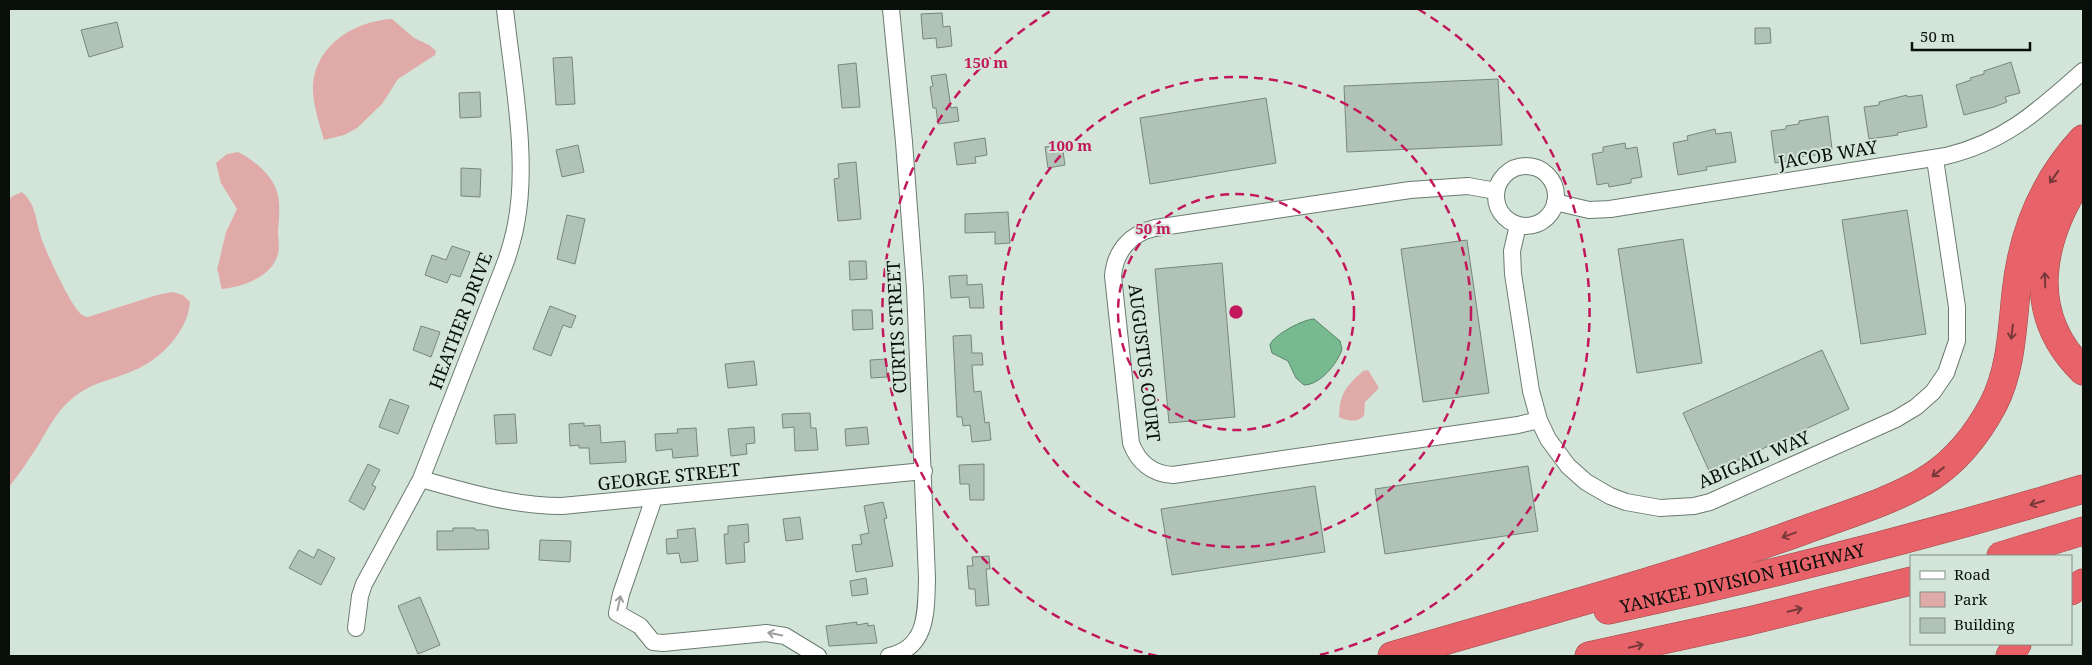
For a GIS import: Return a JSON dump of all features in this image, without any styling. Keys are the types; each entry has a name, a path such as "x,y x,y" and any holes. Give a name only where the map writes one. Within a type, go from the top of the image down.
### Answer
{"highway":[{"path":"1392,656 1723,558 1854,512 1930,478 1954,459 1971,439 1998,393 2010,351 2019,265 2027,233 2047,187 2083,139"},
{"path":"2083,173 2067,197 2053,228 2048,243 2044,276 2045,295 2052,323 2064,346 2083,371"},
{"name":"YANKEE DIVISION HIGHWAY","path":"1397,656 1826,561 1960,526 2083,489"},
{"path":"2004,555 2083,531"},
{"path":"1589,656 1910,581"},
{"path":"2072,590 2083,583"}],"street":[{"name":"HEATHER DRIVE","path":"356,628 360,596 364,584 421,479 506,261 516,224 520,193 520,157 505,9"},
{"name":"CURTIS STREET","path":"889,656 906,651 916,642 924,614 927,578 924,472 910,215 891,9"},
{"name":"JACOB WAY","path":"1555,202 1582,209 1610,209 1935,159 1970,150 2005,134 2018,126 2083,71"},
{"name":"ABIGAIL WAY","path":"1518,225 1512,251 1512,266 1531,391 1539,420 1558,453 1581,478 1610,496 1634,504 1660,508 1694,506 1726,496 1907,414 1925,400 1940,383 1950,363 1958,336 1957,307 1935,159"},
{"path":"1520,166 1530,166 1544,172 1550,179 1555,192 1555,202 1548,216 1539,222 1529,226 1518,225 1508,220 1500,212 1496,202 1496,190 1503,177 1510,170 1520,166"},
{"name":"AUGUSTUS COURT","path":"1496,190 1468,186 1410,190 1155,228 1143,231 1132,238 1117,257 1113,276 1131,443 1138,458 1146,466 1156,472 1173,475 1518,425 1539,420"},
{"name":"GEORGE STREET","path":"421,479 461,490 533,505 562,506 924,472"},
{"path":"654,498 621,594 617,613 640,626 653,642 663,643 766,632 785,636 818,656"}],"green space":[{"path":"392,19 414,38 429,45 436,51 435,55 398,79 382,104 357,128 344,135 324,140 316,112 313,91 316,70 322,57 340,37 352,30 365,24"},
{"path":"238,152 260,167 270,177 276,189 279,204 279,251 275,262 263,275 247,283 222,289 217,270 226,232 237,209 221,183 216,163 227,154"},
{"path":"22,192 33,207 42,241 58,276 76,309 85,316 88,317 172,292 183,295 190,302 188,313 179,333 172,343 154,359 135,370 84,390 62,408 9,487 9,203 11,197"},
{"path":"1368,370 1379,388 1365,402 1364,416 1352,421 1339,417 1345,391 1352,381 1363,371"}],"shaded area":[{"path":"1314,319 1340,341 1342,349 1337,361 1328,372 1316,381 1304,385 1296,378 1288,361 1272,353 1270,345 1272,341 1289,328"}],"building":[{"path":"942,13 943,27 950,26 952,46 937,48 936,38 923,39 921,14"},
{"path":"117,22 123,47 89,57 81,30"},
{"path":"1755,28 1770,28 1771,43 1755,44"},
{"path":"572,57 575,104 556,105 553,58"},
{"path":"2011,62 2020,93 2005,97 2007,102 1964,115 1956,85 1984,74 1984,71"},
{"path":"856,63 860,107 842,108 838,65"},
{"path":"946,74 951,108 957,107 959,121 938,124 936,108 933,108 930,87 933,86 931,76"},
{"path":"1498,79 1502,145 1347,152 1344,86"},
{"path":"480,92 481,117 460,118 459,93"},
{"path":"1907,95 1907,97 1922,95 1927,127 1897,133 1898,135 1869,139 1864,107 1879,105 1879,102"},
{"path":"1266,98 1276,163 1150,184 1140,118"},
{"path":"1828,116 1832,149 1817,150 1817,155 1789,158 1790,161 1775,163 1771,131 1786,129 1786,126 1799,124 1799,121"},
{"path":"1715,129 1716,134 1731,132 1736,162 1706,167 1707,170 1678,175 1673,143 1688,140 1687,136"},
{"path":"985,138 987,155 975,157 976,163 957,165 954,143"},
{"path":"1625,143 1626,149 1637,147 1642,177 1631,179 1631,183 1609,187 1608,183 1597,185 1592,154 1603,152 1603,147"},
{"path":"1062,144 1065,165 1048,168 1045,147"},
{"path":"578,145 584,172 562,177 556,150"},
{"path":"856,162 861,219 838,221 834,179 839,178 838,164"},
{"path":"461,168 481,169 480,197 461,196"},
{"path":"1907,210 1926,334 1861,344 1842,220"},
{"path":"1008,212 1010,243 995,244 995,232 965,233 965,214"},
{"path":"567,215 585,219 575,264 557,259"},
{"path":"1683,239 1702,363 1637,373 1618,249"},
{"path":"1467,240 1489,393 1423,402 1401,249"},
{"path":"452,246 470,252 460,277 451,274 447,283 425,275 432,255 446,260"},
{"path":"849,261 866,261 867,279 850,280"},
{"path":"1222,263 1235,417 1169,423 1155,269"},
{"path":"967,275 967,285 982,284 984,308 970,308 969,297 951,298 949,276"},
{"path":"550,306 576,316 571,328 563,325 551,356 533,349"},
{"path":"852,310 872,310 873,329 853,330"},
{"path":"421,326 440,332 431,357 413,350"},
{"path":"971,335 972,353 982,353 983,365 972,365 974,392 981,391 985,423 989,422 991,440 972,442 970,425 963,426 962,417 957,417 953,336"},
{"path":"1822,350 1849,409 1710,473 1683,413"},
{"path":"886,359 887,377 871,378 870,360"},
{"path":"754,361 757,385 728,388 725,364"},
{"path":"390,399 409,406 398,434 379,427"},
{"path":"810,413 811,428 816,428 818,450 795,451 794,427 783,428 782,414"},
{"path":"515,414 517,443 496,444 494,415"},
{"path":"584,423 584,426 600,425 601,443 625,441 626,462 590,464 589,448 579,448 579,445 570,446 569,424"},
{"path":"754,427 755,443 746,444 747,454 731,456 728,429"},
{"path":"867,427 869,444 846,446 845,429"},
{"path":"696,428 698,456 673,458 672,449 656,451 655,434 678,433 677,429"},
{"path":"368,464 380,470 372,485 376,487 364,510 349,501"},
{"path":"984,464 984,500 970,500 969,484 960,484 959,465"},
{"path":"1528,466 1538,531 1385,554 1375,489"},
{"path":"1315,486 1325,552 1172,575 1161,509"},
{"path":"883,502 887,518 884,519 893,566 856,572 852,545 862,544 860,535 869,533 864,506"},
{"path":"800,517 803,539 786,541 783,519"},
{"path":"748,524 749,542 744,543 745,562 726,564 724,534 728,534 728,526"},
{"path":"453,528 488,530 489,549 437,550 437,531 453,531"},
{"path":"695,528 698,561 681,563 679,553 667,554 666,539 678,538 677,530"},
{"path":"540,540 571,541 570,562 539,560"},
{"path":"318,549 335,558 321,585 289,568 299,550 314,558"},
{"path":"989,556 990,569 986,569 989,605 976,606 975,589 969,589 967,566 973,566 972,557"},
{"path":"866,578 868,594 852,596 850,581"},
{"path":"420,597 440,645 418,654 398,606"},
{"path":"857,622 857,625 868,623 868,626 874,625 877,643 829,646 826,626"}]}
